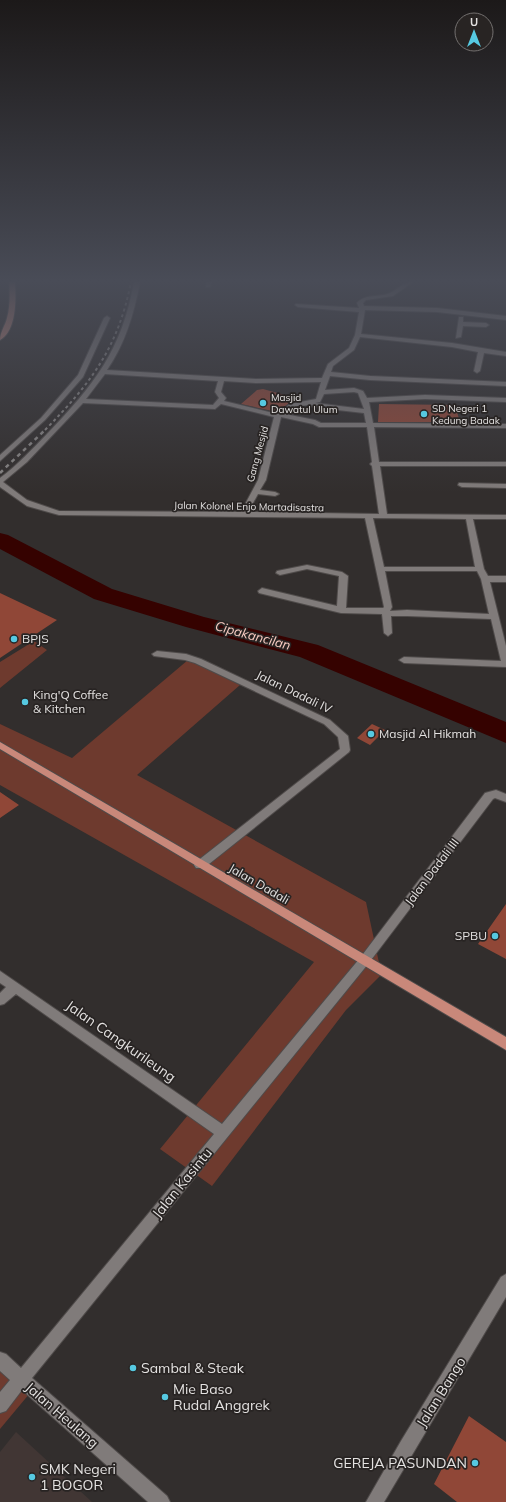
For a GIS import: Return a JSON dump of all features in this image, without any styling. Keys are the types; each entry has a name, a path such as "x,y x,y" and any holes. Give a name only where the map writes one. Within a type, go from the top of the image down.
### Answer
{"main road":[{"name":"Jalan Dadali","path":"0,745 200,865 506,1044"}],"street":[{"path":"0,458 43,419 81,376 92,352"},
{"path":"0,482 18,468 83,400 104,372 115,352"},
{"path":"347,352 330,364 329,374 325,380 323,392 359,390 364,400 370,425 374,464 383,516"},
{"path":"477,371 481,352"},
{"path":"490,352 506,354"},
{"path":"104,372 221,380 325,380"},
{"path":"329,374 370,378 506,384"},
{"path":"83,400 215,407 222,398 218,392 221,380"},
{"name":"Gang Mesjid","path":"243,515 257,492 269,455 279,415 292,405 318,402 323,392"},
{"path":"364,400 425,397 506,400"},
{"path":"220,402 319,424 506,426"},
{"path":"309,403 367,411"},
{"path":"374,464 506,464"},
{"name":"Jalan Kolonel Enjo Martadisastra","path":"0,482 20,499 34,506 59,513 369,517 506,517"},
{"path":"462,485 506,486"},
{"path":"257,492 275,494"},
{"path":"369,517 388,607 386,613 388,634"},
{"path":"404,660 506,664 485,579 480,569 469,517"},
{"path":"280,573 307,567 342,574 344,576 341,610"},
{"path":"380,569 480,569"},
{"path":"485,579 506,579"},
{"path":"262,591 341,610 494,617"},
{"name":"Jalan Dadali IV","path":"157,654 186,657 198,661 327,722 343,736 345,750 200,865"},
{"name":"Jalan Dadali III","path":"364,961 489,796 496,794 506,798"},
{"name":"Jalan Kasintu","path":"0,1405 364,961"},
{"name":"Jalan Cangkurileung","path":"0,976 224,1133"},
{"path":"0,1000 15,987"},
{"name":"Jalan Bango","path":"375,1502 395,1465 474,1339 506,1282"},
{"name":"Jalan Heulang","path":"0,1360 161,1502"}],"shaded area":[{"path":"34,641 47,650 0,688 0,662"},
{"path":"188,660 240,685 137,775 366,902 381,972 383,973 346,1010 212,1186 160,1149 314,962 0,785 0,724 72,758"},
{"path":"0,1355 35,1387 0,1429"},
{"name":"SMK Negeri 1 BOGOR","path":"16,1432 92,1502 0,1502 0,1452"}],"building":[{"name":"Masjid Dawatul Ulum","path":"263,389 296,398 277,412 241,404 257,390"},
{"name":"SD Negeri 1 Kedung Badak","path":"379,404 455,405 460,422 378,422"},
{"name":"BPJS","path":"0,593 57,620 0,658"},
{"name":"Masjid Al Hikmah","path":"372,724 385,730 370,745 357,738"},
{"path":"0,792 19,805 0,818"},
{"name":"SPBU","path":"506,904 506,959 478,944"},
{"name":"GEREJA PASUNDAN","path":"469,1416 506,1442 506,1502 457,1502 434,1484"}],"waterway":[{"name":"Cipakancilan","path":"0,540 103,594 195,622 309,651 506,733"}],"railway":[{"path":"45,430 89,380 106,352"},
{"path":"0,473 45,430"}],"place":[{"name":"Masjid Dawatul Ulum","path":"263,403"},
{"name":"SD Negeri 1 Kedung Badak","path":"424,414"},
{"name":"BPJS","path":"14,639"},
{"name":"King'Q Coffee & Kitchen","path":"25,702"},
{"name":"Masjid Al Hikmah","path":"371,734"},
{"name":"SPBU","path":"495,936"},
{"name":"Sambal & Steak","path":"133,1368"},
{"name":"Mie Baso Rudal Anggrek","path":"165,1397"},
{"name":"GEREJA PASUNDAN","path":"475,1463"},
{"name":"SMK Negeri 1 BOGOR","path":"32,1477"}]}
